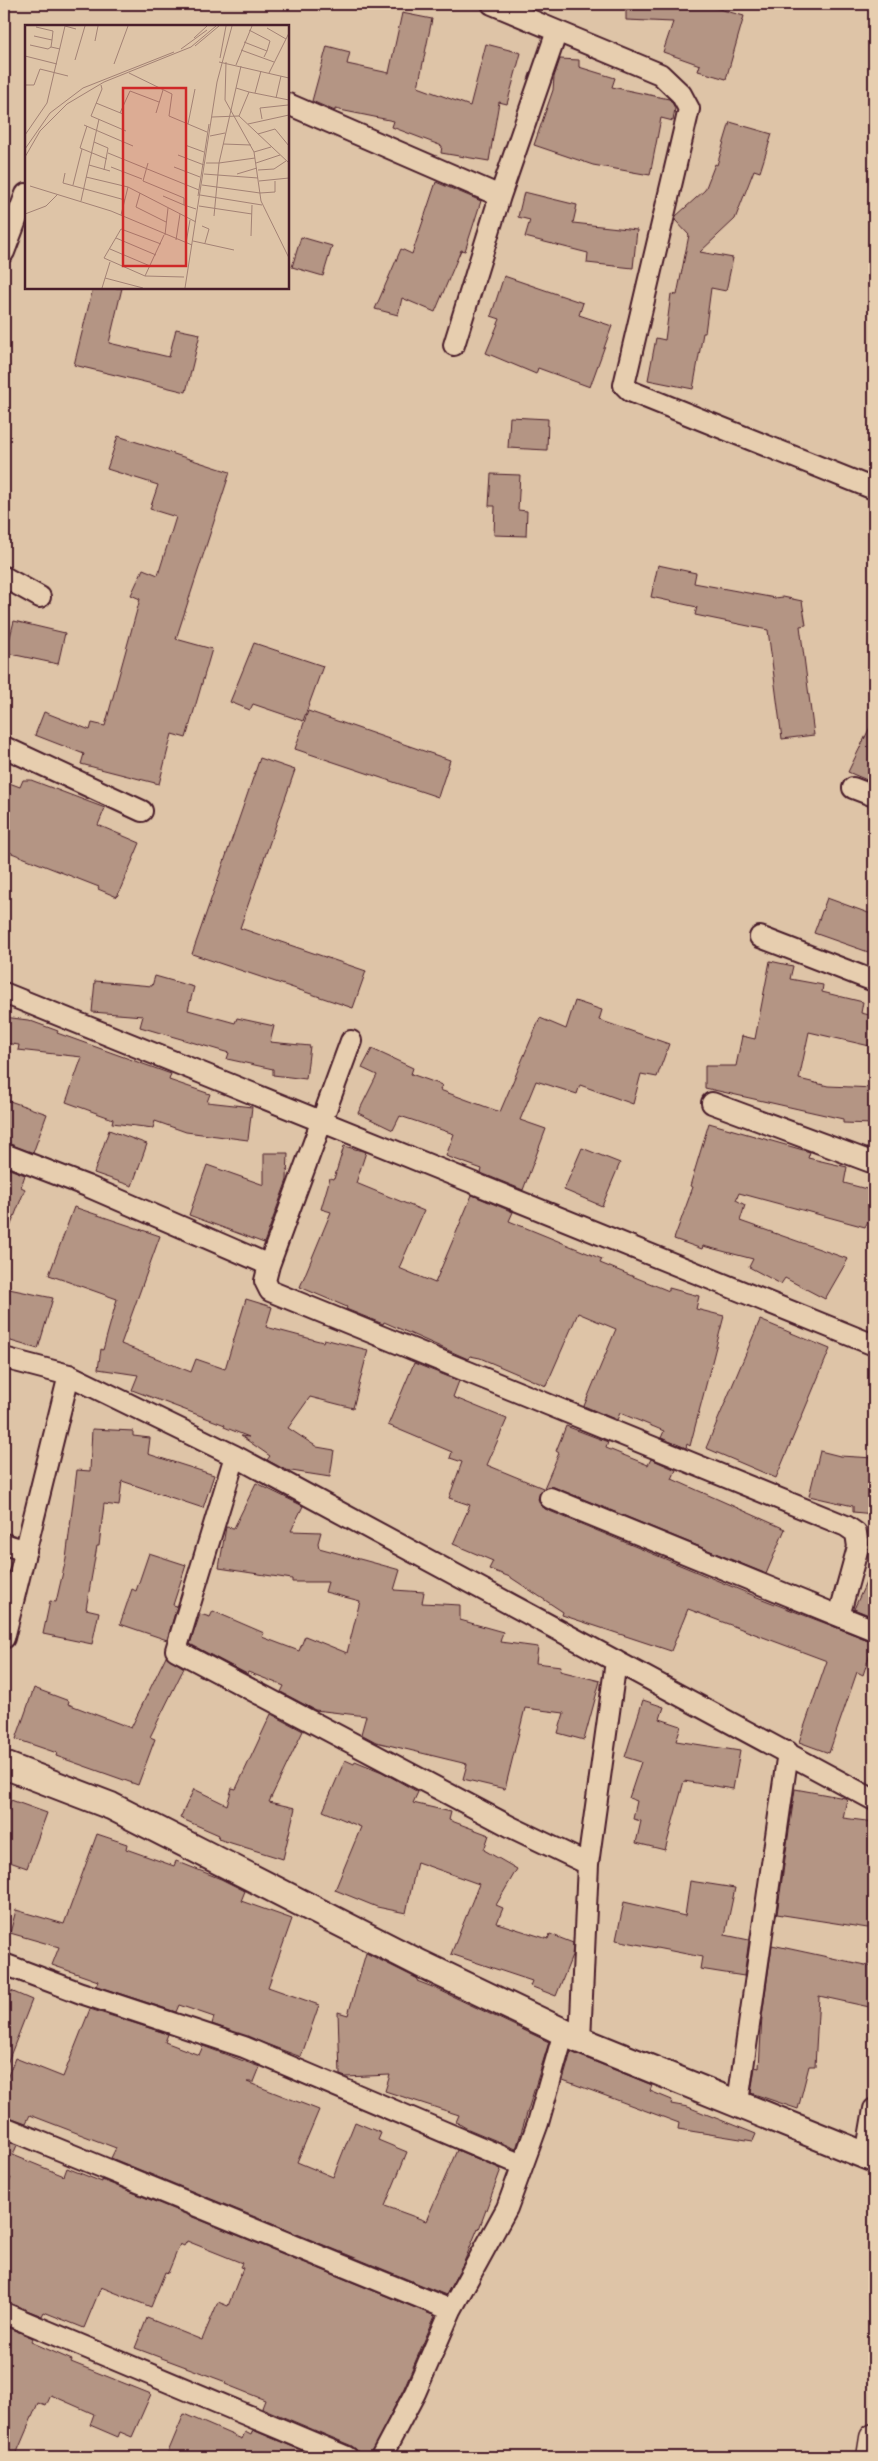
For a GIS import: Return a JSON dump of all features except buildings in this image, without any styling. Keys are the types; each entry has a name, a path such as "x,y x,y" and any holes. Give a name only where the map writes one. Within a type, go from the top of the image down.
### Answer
{"main road":[{"path":"871,2457 874,2438"}],"street":[{"path":"492,4 660,74 681,94 688,109 624,385 630,392 874,489"},
{"path":"454,345 500,196 557,31"},
{"path":"289,104 500,196"},
{"path":"4,252 25,197"},
{"path":"4,577 40,597"},
{"path":"4,747 142,810"},
{"path":"853,788 874,796"},
{"path":"760,937 874,981"},
{"path":"4,993 322,1120 874,1345"},
{"path":"351,1041 269,1265 265,1281 270,1291 846,1526 856,1533 858,1547 839,1616"},
{"path":"712,1103 874,1163"},
{"path":"4,1154 87,1186 269,1265"},
{"path":"4,1358 69,1375 235,1456 874,1800"},
{"path":"4,1638 69,1375"},
{"path":"235,1456 176,1650 511,1827 588,1864"},
{"path":"550,1498 874,1630"},
{"path":"4,1544 26,1551"},
{"path":"381,2457 415,2393 451,2310 506,2208 572,2036 588,1864 616,1661"},
{"path":"738,2102 788,1752"},
{"path":"4,1765 111,1806 421,1964 572,2036 738,2102 870,2158 874,2109"},
{"path":"4,1964 82,1993 244,2047 522,2165"},
{"path":"4,2127 451,2310"},
{"path":"4,2314 347,2457"}]}
